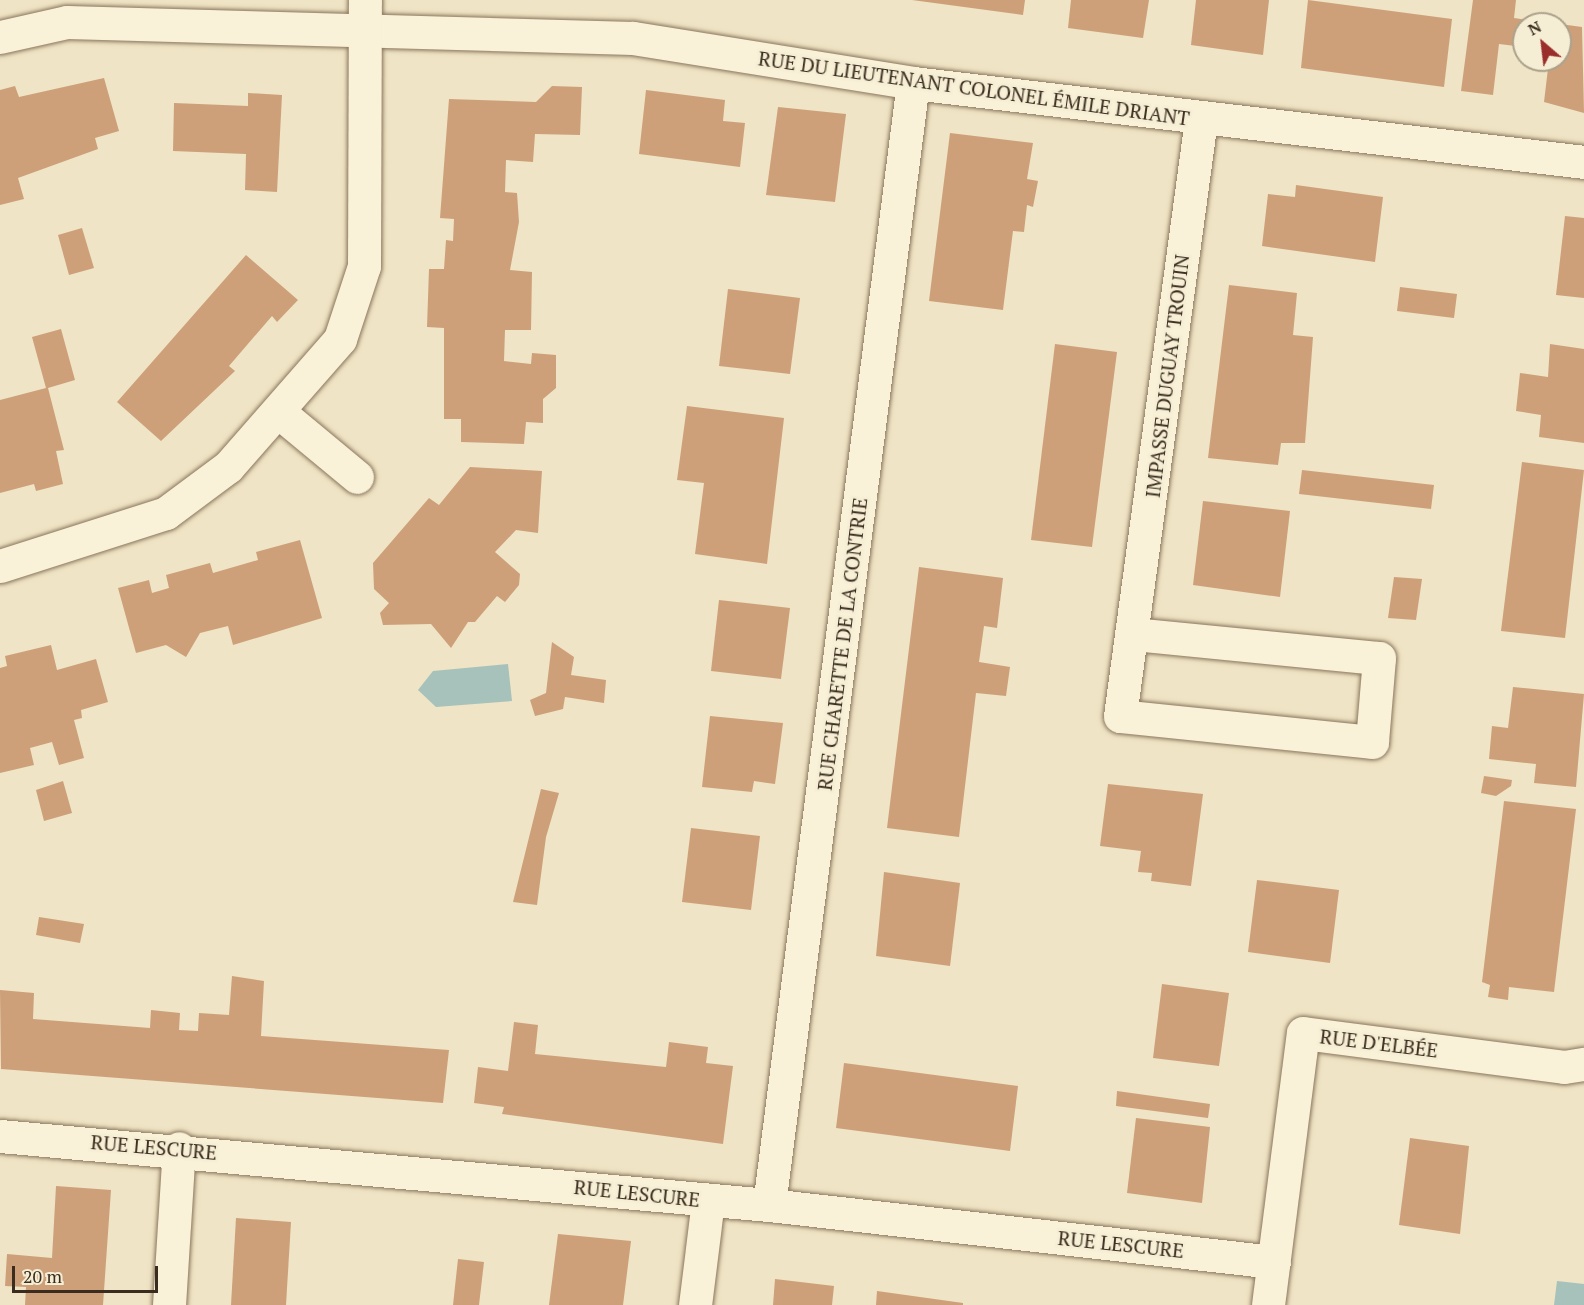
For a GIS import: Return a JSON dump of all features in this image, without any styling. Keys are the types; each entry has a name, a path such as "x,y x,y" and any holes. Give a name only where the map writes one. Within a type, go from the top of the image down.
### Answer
{"street":[{"path":"0,566 166,513 228,467 280,413 340,339 364,266 365,0"},
{"name":"RUE DU LIEUTENANT COLONEL ÉMILE DRIANT","path":"0,38 67,22 364,33 633,38 913,83 1201,119 1584,162"},
{"name":"RUE CHARETTE DE LA CONTRIE","path":"769,1205 913,83"},
{"name":"IMPASSE DUGUAY TROUIN","path":"1133,633 1379,658 1372,742 1120,716 1201,119"},
{"path":"280,413 357,477"},
{"name":"RUE D'ELBÉE","path":"1268,1305 1303,1034 1564,1067 1584,1064"},
{"name":"RUE LESCURE","path":"0,1136 179,1148 769,1205 1274,1262"},
{"path":"169,1305 179,1148"},
{"path":"695,1305 708,1200"}],"water":[{"path":"508,664 512,701 436,707 418,690 433,671"},
{"path":"1557,1281 1584,1284 1584,1305 1554,1305"}],"building":[{"path":"912,0 1025,0 1023,15"},
{"path":"1071,0 1149,0 1143,38 1068,28"},
{"path":"1196,0 1269,0 1263,55 1191,45"},
{"path":"1308,0 1452,19 1444,87 1301,68"},
{"path":"1473,0 1516,0 1515,12 1512,12 1512,46 1499,44 1493,95 1461,91"},
{"path":"1572,26 1582,27 1584,113 1544,102 1548,72 1572,72"},
{"path":"104,78 119,131 95,138 98,149 18,178 24,199 0,205 0,90 15,86 19,97"},
{"path":"552,86 582,87 580,135 535,134 533,162 506,160 505,192 517,193 519,222 510,270 532,272 531,330 505,330 504,361 531,364 532,353 556,355 556,388 543,399 543,423 526,422 524,444 461,442 461,419 444,419 444,328 427,327 429,269 444,269 446,240 453,241 454,219 440,218 449,99 536,102"},
{"path":"646,90 725,100 723,121 745,123 740,167 639,154"},
{"path":"248,93 282,95 277,192 245,190 246,154 173,151 174,103 248,106"},
{"path":"778,107 846,114 835,202 766,195"},
{"path":"950,133 1033,143 1027,179 1038,181 1033,207 1027,205 1024,232 1013,231 1003,310 929,301"},
{"path":"1296,185 1383,197 1375,262 1262,246 1268,194 1295,197"},
{"path":"1565,216 1584,218 1584,298 1556,295"},
{"path":"82,228 94,268 69,275 58,235"},
{"path":"246,255 298,300 277,322 272,316 229,366 235,371 161,441 117,402"},
{"path":"1229,285 1297,293 1293,335 1313,337 1305,443 1281,443 1278,465 1208,458"},
{"path":"1400,287 1457,294 1454,318 1397,311"},
{"path":"728,289 800,298 790,374 719,366"},
{"path":"61,329 75,380 48,388 64,450 56,451 63,484 36,491 34,484 0,493 0,400 46,388 32,337"},
{"path":"1055,344 1117,352 1092,547 1031,540"},
{"path":"1550,344 1584,349 1584,443 1539,437 1541,415 1516,411 1520,373 1548,377"},
{"path":"687,406 784,418 767,564 695,554 704,483 677,480"},
{"path":"1522,462 1584,470 1565,638 1501,631"},
{"path":"470,467 542,471 538,533 516,530 495,552 520,574 519,585 505,602 497,596 475,622 468,622 451,648 431,624 383,625 380,613 389,603 374,589 373,563 429,498 439,505"},
{"path":"1302,470 1434,485 1431,509 1299,494"},
{"path":"1203,501 1290,511 1280,597 1193,585"},
{"path":"300,540 322,618 233,645 228,626 200,633 186,657 166,645 136,653 118,588 149,580 152,593 169,588 166,575 210,563 213,573 258,560 256,552"},
{"path":"919,567 1003,578 997,628 984,626 979,662 1010,667 1006,696 976,693 959,837 887,828"},
{"path":"1394,577 1422,579 1416,620 1388,618"},
{"path":"719,600 790,608 781,679 711,671"},
{"path":"552,642 574,657 571,675 606,680 604,703 565,697 563,709 535,716 530,700 546,693"},
{"path":"51,645 57,670 96,659 108,702 81,710 82,718 74,720 84,758 59,765 52,742 30,748 34,765 0,773 0,668 7,666 5,656"},
{"path":"1513,687 1584,694 1576,787 1534,783 1536,764 1489,759 1492,726 1508,728"},
{"path":"710,716 783,723 775,784 754,781 752,792 702,787"},
{"path":"1484,776 1512,780 1511,786 1496,796 1481,793"},
{"path":"63,781 72,813 44,821 36,790"},
{"path":"1108,784 1203,794 1191,886 1151,881 1152,873 1138,872 1141,851 1100,846"},
{"path":"541,789 559,793 546,837 537,905 513,902"},
{"path":"1504,801 1576,809 1554,992 1509,987 1508,1000 1488,997 1490,985 1482,982"},
{"path":"691,828 760,836 751,910 682,902"},
{"path":"884,872 960,883 950,966 876,956"},
{"path":"1257,880 1339,890 1330,963 1248,952"},
{"path":"39,917 84,924 80,943 36,935"},
{"path":"232,976 264,981 261,1036 449,1050 443,1103 1,1069 0,990 34,993 33,1019 150,1028 151,1010 180,1013 179,1030 198,1031 199,1013 229,1015"},
{"path":"1162,984 1229,993 1219,1066 1153,1058"},
{"path":"514,1022 538,1025 535,1054 666,1067 669,1042 708,1047 706,1063 733,1066 723,1144 502,1114 504,1107 474,1103 478,1067 508,1071"},
{"path":"844,1063 1018,1086 1010,1151 836,1128"},
{"path":"1117,1091 1210,1104 1208,1118 1116,1106"},
{"path":"1136,1118 1210,1127 1202,1203 1127,1193"},
{"path":"1410,1138 1469,1146 1460,1234 1399,1225"},
{"path":"56,1186 111,1190 103,1305 25,1305 26,1287 5,1286 7,1254 52,1258"},
{"path":"236,1218 291,1222 286,1305 231,1305"},
{"path":"558,1234 631,1241 623,1305 549,1305"},
{"path":"458,1259 484,1262 479,1305 453,1305"},
{"path":"775,1279 834,1286 832,1305 773,1305"},
{"path":"877,1291 963,1303 963,1305 876,1305"}]}
